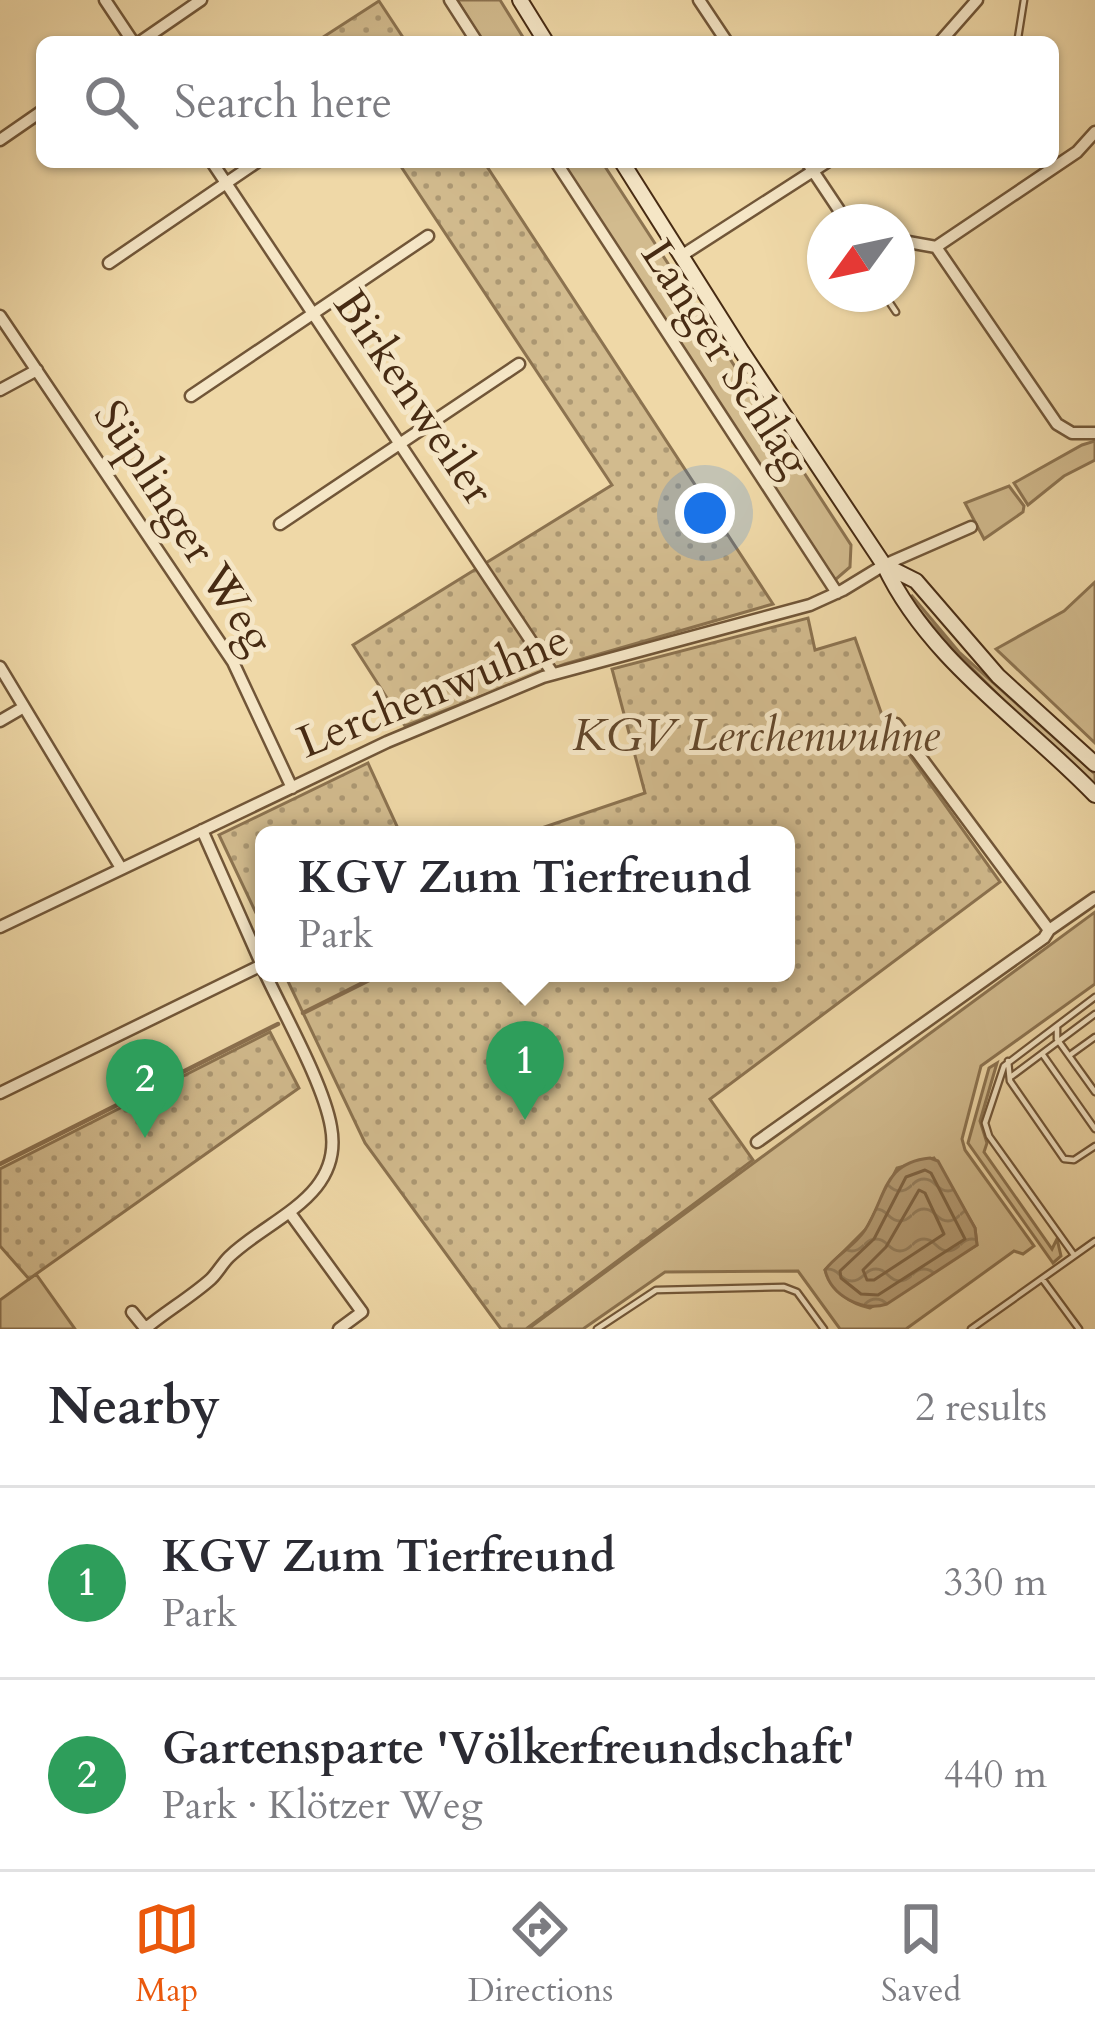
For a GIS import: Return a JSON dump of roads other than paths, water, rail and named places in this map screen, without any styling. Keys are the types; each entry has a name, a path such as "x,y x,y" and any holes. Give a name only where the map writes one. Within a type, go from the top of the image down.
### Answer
{"main road":[{"path":"520,0 542,36"},
{"path":"626,168 884,565 898,595 954,660 1095,795"},
{"path":"884,565 916,581 998,676 1095,764"}],"street":[{"path":"105,0 132,36"},
{"path":"145,36 201,0"},
{"path":"450,0 473,36"},
{"path":"699,0 723,36"},
{"path":"945,36 977,0"},
{"path":"0,140 36,115"},
{"path":"1059,164 1095,132"},
{"name":"Birkenweiler","path":"216,168 553,674"},
{"path":"109,262 247,168"},
{"name":"Langer Schlag","path":"560,168 837,593"},
{"path":"681,256 809,168"},
{"path":"811,168 835,204"},
{"path":"936,248 1054,168"},
{"path":"191,396 428,236"},
{"path":"915,244 936,248 1057,424 1072,433 1095,433"},
{"name":"Süplinger Weg","path":"0,316 233,662 292,788"},
{"path":"280,524 519,364"},
{"path":"0,390 37,370"},
{"name":"Lerchenwuhne","path":"0,927 416,730 553,674 746,625 837,593 884,565 971,527"},
{"path":"0,668 121,868"},
{"path":"0,722 24,707"},
{"path":"896,724 1049,930"},
{"path":"202,830 255,950"},
{"path":"758,1142 1095,898"},
{"path":"0,1093 255,974"},
{"path":"132,1312 145,1329 317,1188 332,1149 325,1106 269,982"},
{"path":"290,1213 362,1312 339,1329"}],"lane":[{"path":"1018,36 1024,0"},
{"path":"1074,1255 986,1130 986,1119 1008,1061 1095,997"},
{"path":"1010,1082 1016,1071 1092,1017 1095,1028"},
{"path":"1060,1022 1058,1041 1095,1092"},
{"path":"1069,1056 1095,1037"},
{"path":"1042,1053 1095,1130"},
{"path":"1008,1061 1010,1082 1065,1160 1074,1160 1095,1146"},
{"path":"970,1329 1095,1241"},
{"path":"1042,1279 1079,1329"},
{"path":"597,1329 656,1290 757,1288 793,1289 824,1329"}],"water":[{"path":"914,1161 938,1161 975,1228 977,1245 887,1304 868,1306 849,1300 825,1270 865,1230 894,1174"}],"waterway":[{"path":"303,1013 365,982"},
{"path":"0,1164 278,1024"}],"place":[{"name":"KGV Zum Tierfreund","path":"525,1120"},
{"name":"Gartensparte 'Völkerfreundschaft'","path":"145,1138"}],"park label":[{"name":"KGV Lerchenwuhne","path":"756,735"}]}
